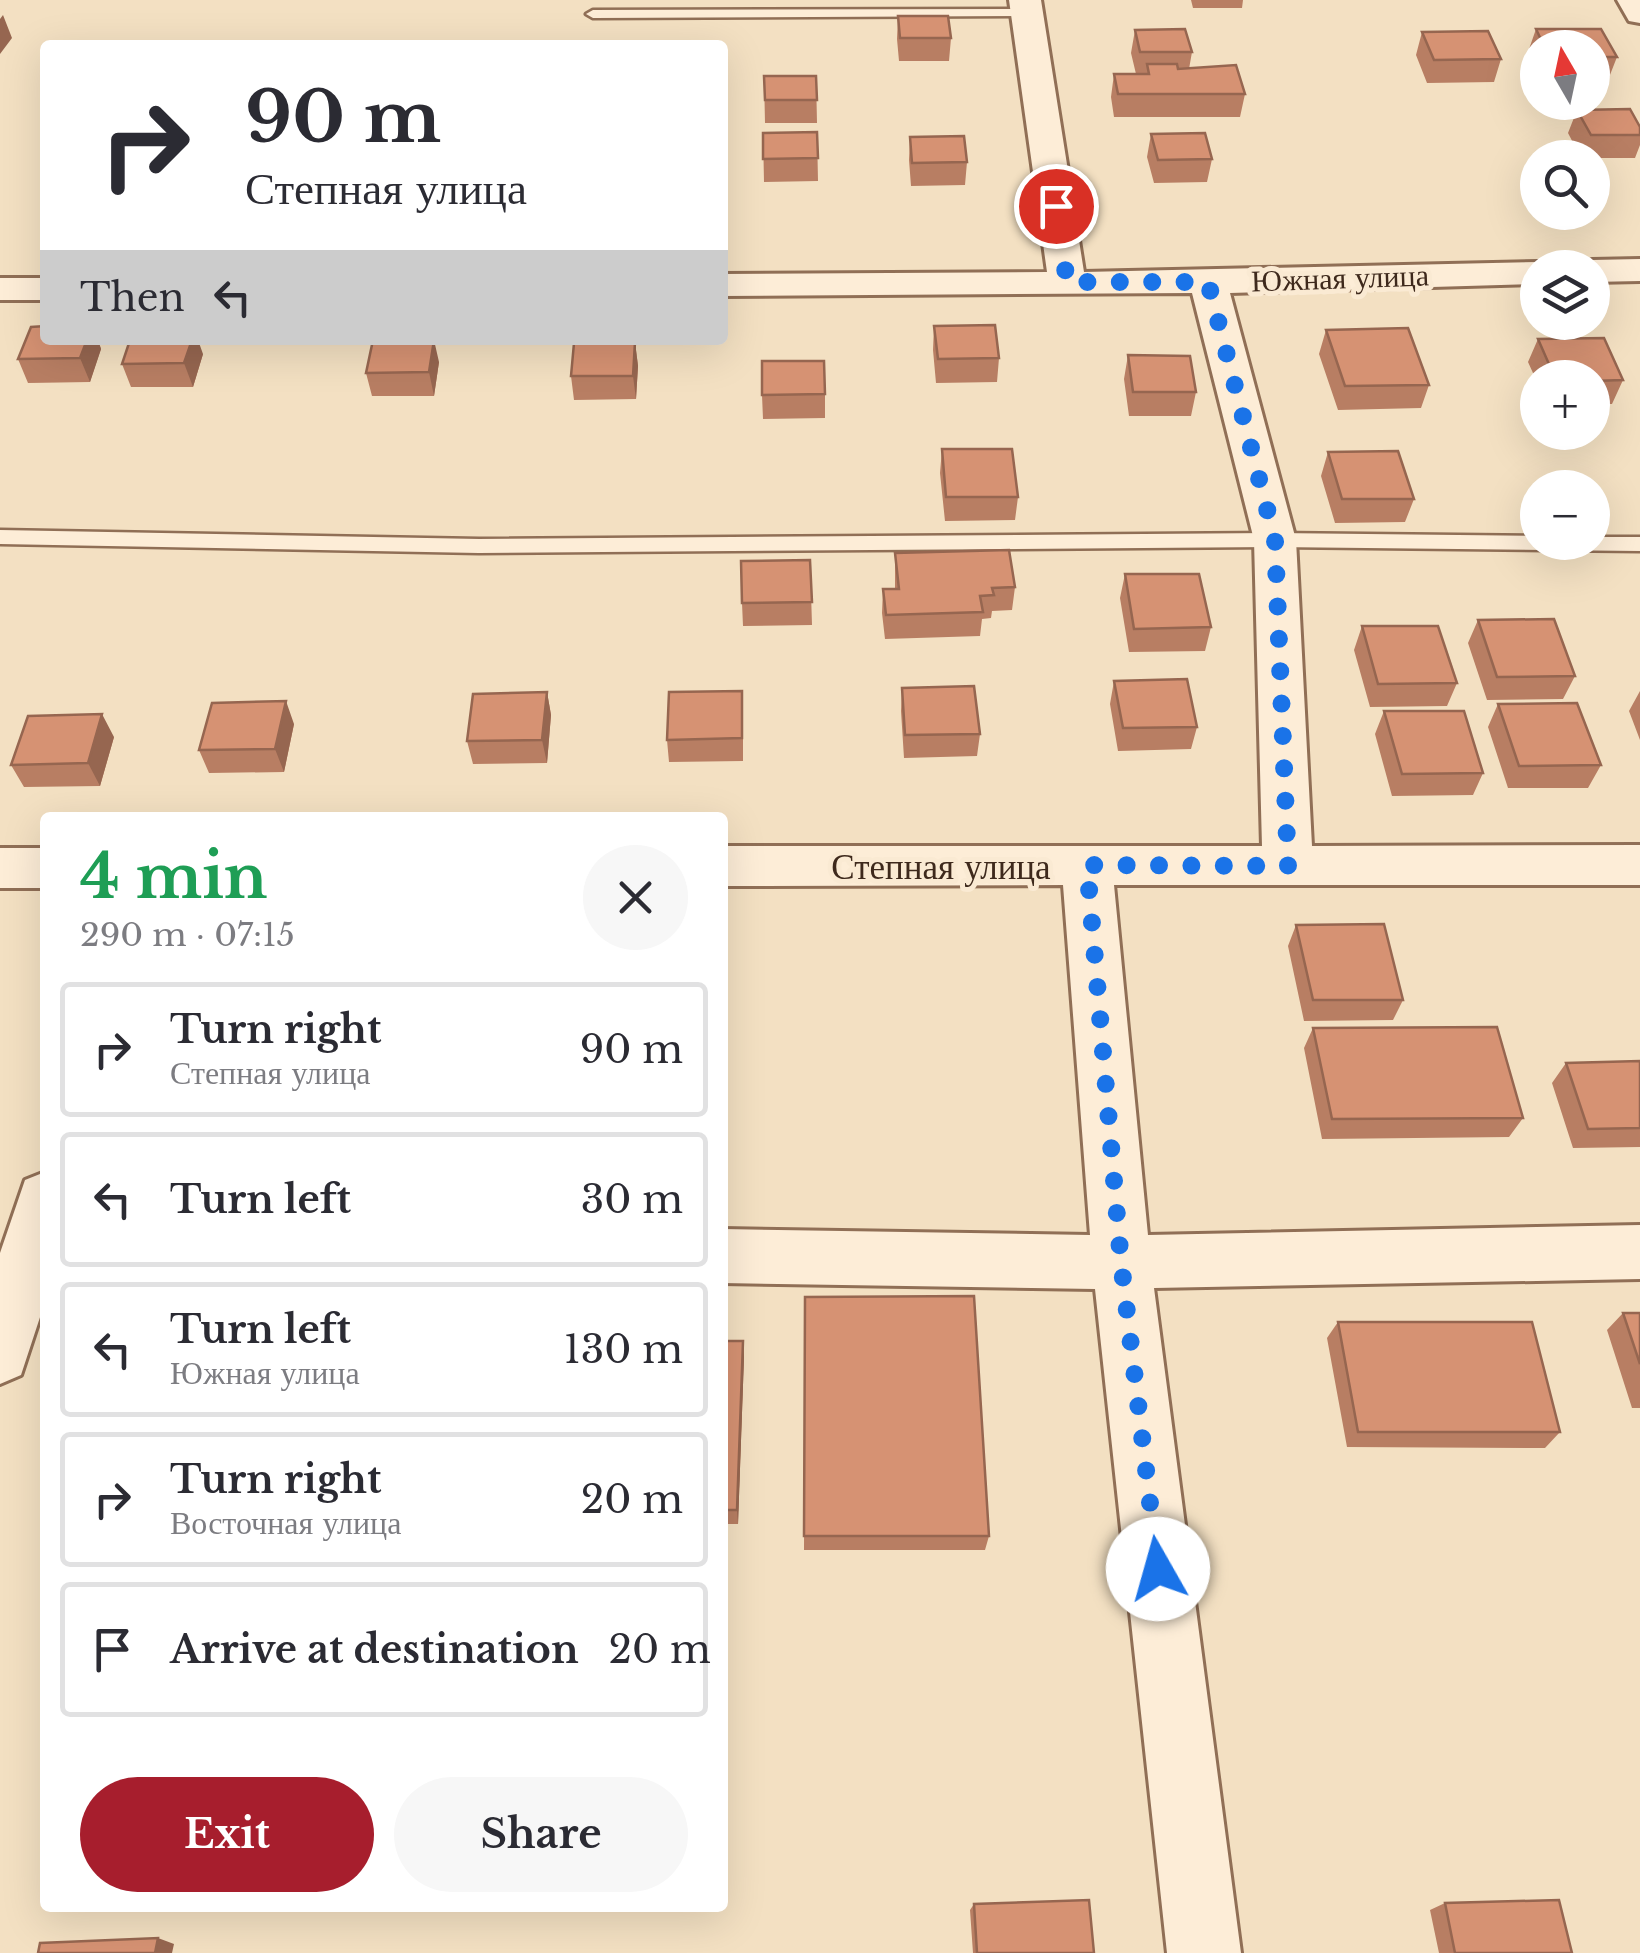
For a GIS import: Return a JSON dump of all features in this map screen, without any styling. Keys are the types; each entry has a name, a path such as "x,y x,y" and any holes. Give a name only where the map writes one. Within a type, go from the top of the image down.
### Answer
{"street":[{"path":"1633,0 1640,14"},
{"path":"1026,6 1067,282"},
{"path":"1610,271 1640,270"},
{"name":"Южная улица","path":"728,284 1208,282 1520,273"},
{"path":"1208,282 1275,540 1288,866"},
{"path":"0,289 40,289"},
{"name":"Степная улица","path":"728,866 1640,864"},
{"path":"1087,865 1121,1262 1204,1953"},
{"path":"0,868 40,868"},
{"path":"0,1355 31,1234"},
{"path":"728,1256 1121,1262 1640,1252"}],"lane":[{"path":"594,14 709,8 1026,6"},
{"path":"0,538 479,546 1275,540 1640,544"}],"building":[{"path":"898,16 948,16 951,38 900,38"},
{"path":"1185,29 1192,52 1140,52 1135,30"},
{"path":"1536,29 1602,30 1536,30"},
{"path":"1488,31 1501,59 1434,60 1422,32"},
{"path":"1147,64 1177,64 1178,69 1236,65 1245,94 1118,94 1114,74 1149,74"},
{"path":"764,76 816,76 817,100 765,100"},
{"path":"1610,109 1630,109 1640,135 1591,135 1583,120 1610,120"},
{"path":"817,132 818,158 763,159 763,133"},
{"path":"1205,133 1212,159 1158,160 1151,134"},
{"path":"964,136 967,162 912,163 910,137"},
{"path":"995,325 999,358 938,359 934,326"},
{"path":"40,326 40,345 85,345 80,358 18,359 31,327"},
{"path":"1408,328 1429,385 1345,386 1326,330"},
{"path":"1538,340 1605,340 1623,380 1610,380 1610,360 1547,360"},
{"path":"128,345 190,345 184,363 122,364"},
{"path":"372,345 433,345 429,372 366,373"},
{"path":"574,345 635,345 633,376 571,376"},
{"path":"1128,355 1190,356 1196,392 1133,392"},
{"path":"762,361 824,361 825,394 762,395"},
{"path":"942,449 1012,449 1018,497 946,497"},
{"path":"1398,451 1414,499 1342,499 1328,452"},
{"path":"1009,550 1015,587 992,588 994,595 980,596 983,612 886,615 883,589 899,589 895,553"},
{"path":"810,560 812,602 742,603 741,561"},
{"path":"1125,574 1199,574 1211,627 1134,629"},
{"path":"1554,619 1575,676 1497,677 1478,620"},
{"path":"1362,626 1438,626 1457,683 1378,684"},
{"path":"1187,679 1197,727 1123,728 1114,681"},
{"path":"974,686 980,734 905,735 902,688"},
{"path":"742,691 742,738 667,740 669,692"},
{"path":"547,692 542,740 467,741 473,694"},
{"path":"286,701 275,749 199,750 212,703"},
{"path":"1577,703 1601,765 1519,766 1498,704"},
{"path":"1384,711 1464,711 1483,773 1402,774"},
{"path":"102,714 88,763 11,765 28,716"},
{"path":"1384,924 1403,1000 1313,1000 1296,925"},
{"path":"1497,1027 1523,1118 1332,1119 1313,1028"},
{"path":"1640,1061 1640,1128 1588,1129 1566,1063"},
{"path":"974,1296 989,1536 804,1536 805,1297"},
{"path":"1623,1313 1640,1313 1640,1364"},
{"path":"1338,1322 1532,1322 1560,1432 1358,1432"},
{"path":"728,1341 743,1341 737,1510 728,1510"},
{"path":"1089,1900 1094,1953 977,1953 974,1904"},
{"path":"1559,1900 1572,1953 1455,1953 1445,1903"},
{"path":"158,1938 155,1953 38,1953 40,1943"}],"route":[{"path":"1056,206 1067,282 1208,282 1275,540 1288,866 1087,865 1121,1262 1158,1569"}]}
